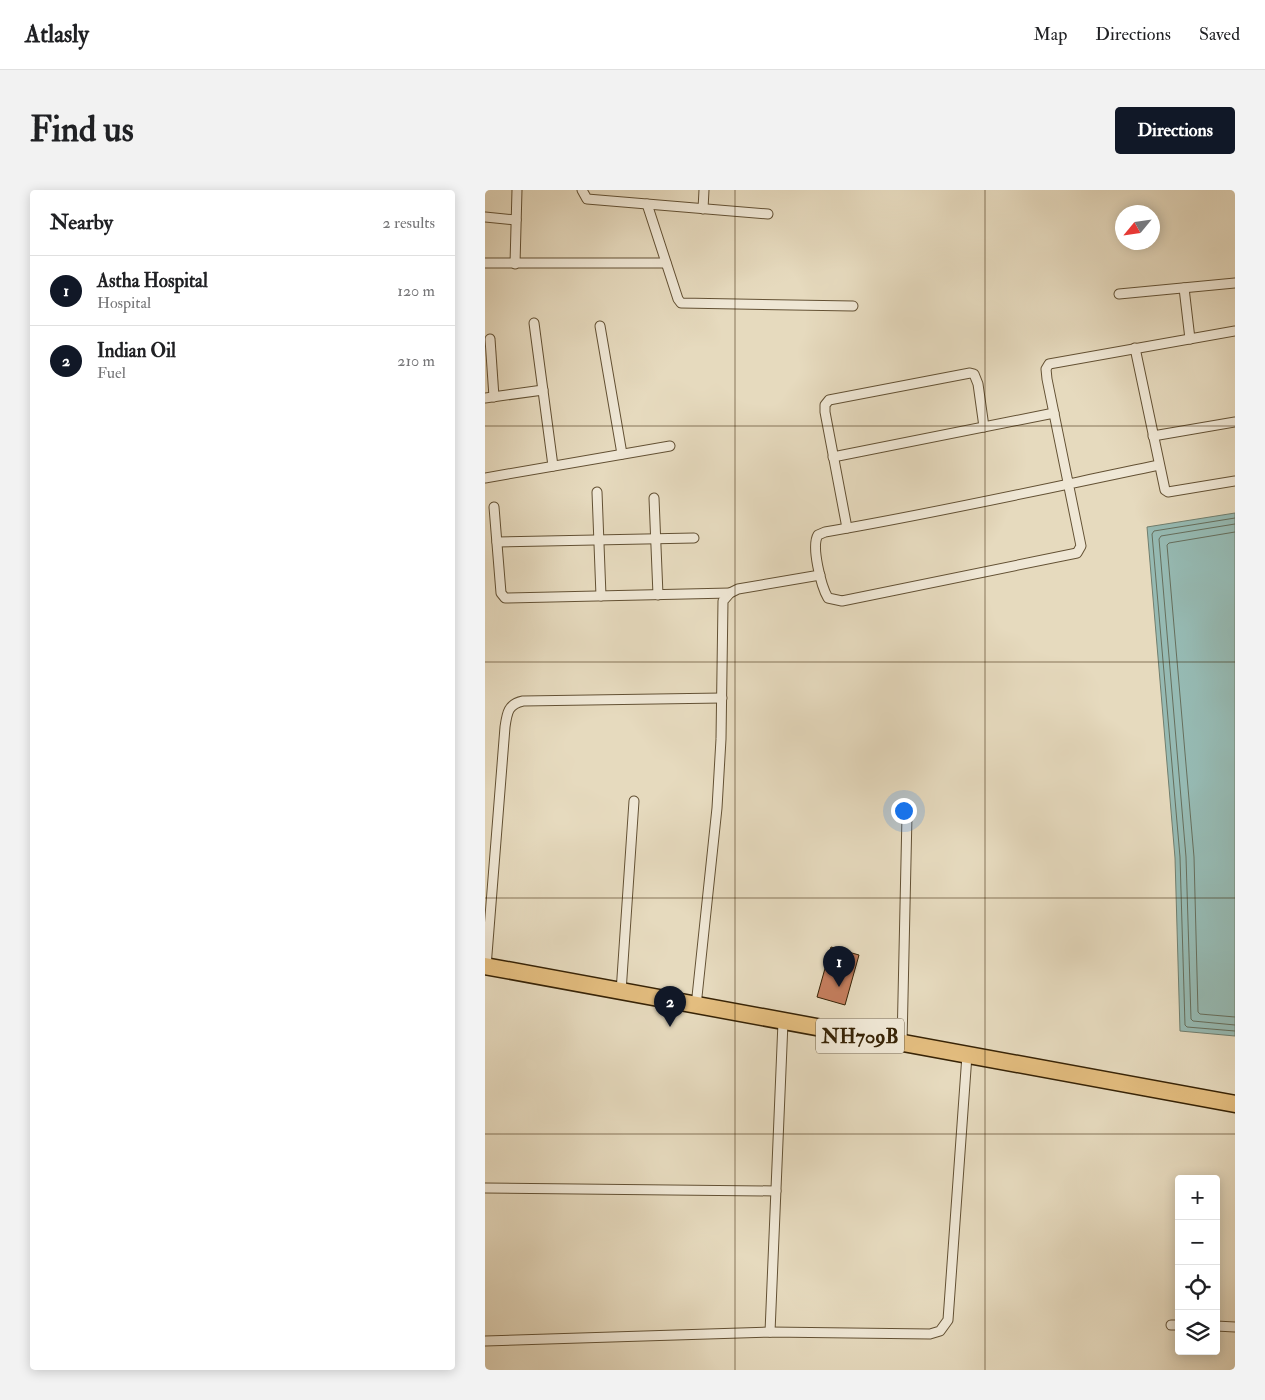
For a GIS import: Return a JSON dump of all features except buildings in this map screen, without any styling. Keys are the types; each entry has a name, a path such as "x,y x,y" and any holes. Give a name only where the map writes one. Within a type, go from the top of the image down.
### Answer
{"highway":[{"name":"NH709B","path":"485,966 1235,1104"}],"street":[{"path":"515,264 517,190"},
{"path":"582,190 587,199 768,214"},
{"path":"703,209 704,190"},
{"path":"647,204 678,299 685,304 853,306"},
{"path":"485,217 516,220"},
{"path":"485,263 666,263"},
{"path":"1119,294 1235,283"},
{"path":"1184,288 1190,339"},
{"path":"534,323 553,466"},
{"path":"600,326 622,454"},
{"path":"1159,465 1069,484 825,532 818,535 815,539 823,590 828,598 842,600 1077,553 1081,546 1069,484 1047,379 1046,369 1049,364 1235,331"},
{"path":"490,339 489,397 543,390"},
{"path":"1135,348 1163,485 1168,492 1235,481"},
{"path":"847,528 825,412 825,405 834,398 971,373 974,374 978,384 985,427"},
{"path":"833,457 1054,413"},
{"path":"1153,436 1235,422"},
{"path":"485,478 671,446"},
{"path":"597,492 601,596"},
{"path":"653,498 658,595"},
{"path":"494,507 501,593 505,598 729,593 820,575"},
{"path":"497,542 694,538"},
{"path":"696,1006 714,840 721,739 722,608 723,601 729,593"},
{"path":"485,966 505,727 510,707 514,703 523,701 722,698"},
{"path":"621,992 634,801"},
{"path":"902,1044 907,815"},
{"path":"770,1332 783,1022"},
{"path":"485,1342 770,1332 930,1334 940,1331 946,1326 948,1320 967,1055"},
{"path":"485,1188 776,1190"},
{"path":"1220,1326 1235,1327"}],"water":[{"path":"1235,513 1235,1036 1180,1031 1175,858 1147,527"}],"place":[{"name":"Astha Hospital","path":"839,987"},
{"name":"Indian Oil","path":"670,1027"}]}
